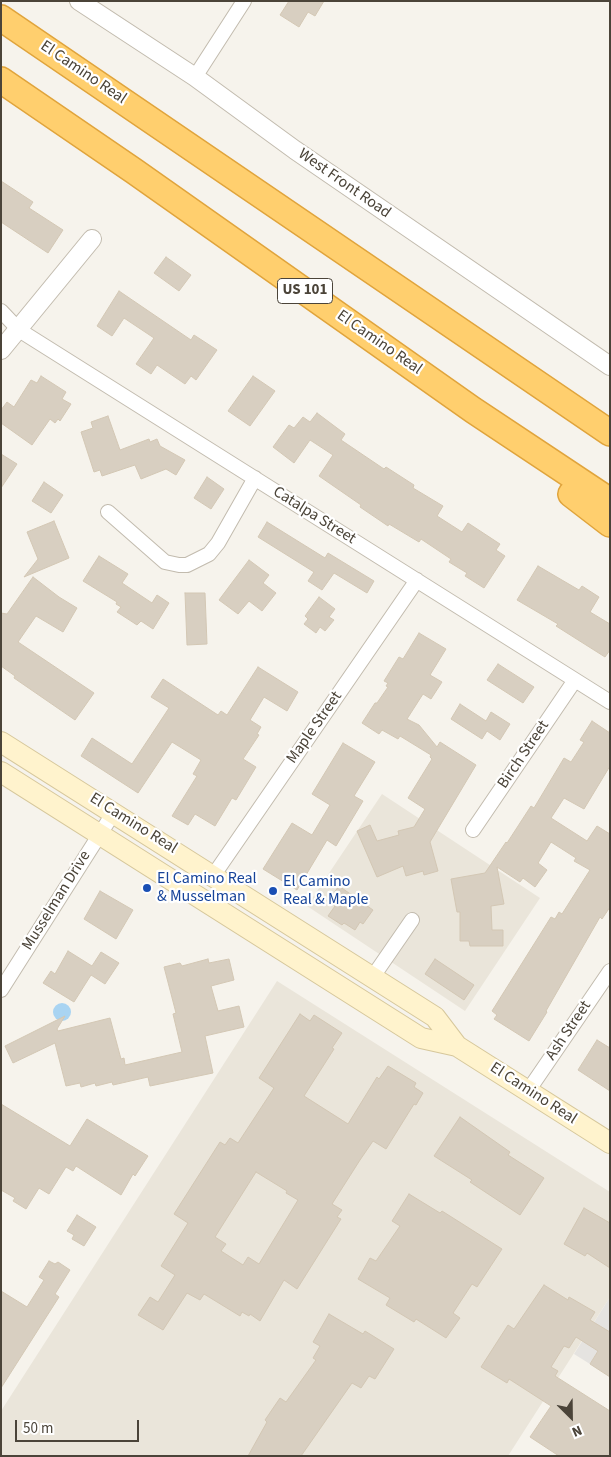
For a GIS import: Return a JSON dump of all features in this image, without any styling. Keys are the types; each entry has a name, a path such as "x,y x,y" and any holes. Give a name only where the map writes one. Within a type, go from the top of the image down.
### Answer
{"highway":[{"name":"El Camino Real","path":"1,18 610,433"},
{"name":"El Camino Real","path":"1,80 134,171 473,410 610,501"},
{"path":"473,410 533,465 610,524"}],"main road":[{"name":"El Camino Real","path":"1,742 434,1017 457,1046 610,1143"},
{"name":"El Camino Real","path":"1,772 421,1038 457,1046"}],"street":[{"name":"West Front Road","path":"79,1 195,77 295,150 610,366"},
{"path":"195,77 244,1"},
{"path":"1,350 92,239"},
{"name":"Catalpa Street","path":"1,311 18,330 610,702"},
{"path":"108,512 165,562 187,564 209,554 218,543 254,478"},
{"name":"Maple Street","path":"213,876 417,580"},
{"name":"Birch Street","path":"473,830 575,680"},
{"name":"Musselman Drive","path":"1,990 114,812"},
{"path":"372,978 412,920"},
{"name":"Ash Street","path":"528,1091 610,971"}],"shaded area":[{"path":"382,794 540,898 465,1011 307,906"},
{"path":"277,981 610,1192 610,1297 508,1456 1,1456 1,1411"},
{"path":"610,1297 610,1332 590,1364 574,1354"}],"water":[{"path":"62,1003 70,1008 71,1012 66,1020 62,1021 54,1016 53,1012 58,1004"}],"building":[{"path":"289,1 324,1 315,16 308,12 299,27 280,15"},
{"path":"1,181 33,202 29,208 63,230 48,253 1,222"},
{"path":"166,257 191,275 179,291 154,273"},
{"path":"119,291 191,340 194,335 217,350 196,380 191,376 185,384 157,365 151,374 136,364 154,338 124,318 112,336 97,326"},
{"path":"41,376 66,392 62,399 71,404 60,421 58,419 55,423 50,419 32,445 1,423 1,410 7,402 14,407 31,380 37,383"},
{"path":"253,376 275,391 250,426 228,411"},
{"path":"317,413 345,434 341,440 384,469 386,467 414,485 413,488 443,506 437,516 462,532 468,523 500,544 496,550 505,556 484,588 465,576 467,573 449,562 451,559 421,539 419,542 389,524 388,526 319,476 333,455 310,440 294,463 273,447 289,425 294,428 303,417 310,422"},
{"path":"108,416 120,450 149,439 150,442 157,439 160,446 185,460 176,475 166,469 141,479 135,465 102,476 100,470 94,472 81,432 93,428 91,422"},
{"path":"1,454 17,464 1,488"},
{"path":"207,477 224,489 211,509 194,498"},
{"path":"44,482 63,495 51,513 32,501"},
{"path":"54,521 69,558 24,577 38,559 27,532"},
{"path":"267,522 325,558 328,553 374,581 367,593 334,573 322,590 308,581 314,572 258,537"},
{"path":"99,556 128,574 122,583 152,603 157,595 169,603 153,629 141,621 137,625 117,612 121,607 116,604 117,602 83,581"},
{"path":"249,560 269,575 263,583 276,593 262,611 249,601 238,614 219,600"},
{"path":"538,566 579,590 582,586 599,597 590,612 610,624 610,650 605,657 556,626 558,624 517,600"},
{"path":"33,577 77,608 63,632 36,616 18,642 94,693 75,720 14,678 15,676 1,666 1,613 7,614"},
{"path":"185,593 205,593 207,644 187,645"},
{"path":"319,597 335,609 329,617 334,620 325,631 320,627 316,633 304,624 308,619 305,616"},
{"path":"419,633 446,649 430,675 442,682 431,699 423,694 407,719 419,725 437,747 440,742 476,765 430,842 438,871 424,875 423,871 406,876 403,866 377,877 357,831 370,825 377,841 399,835 398,831 414,827 425,809 408,798 432,759 431,755 400,736 398,739 382,730 379,734 362,723 388,687 386,686 388,683 384,681 399,657 403,659"},
{"path":"498,664 534,687 523,703 487,680"},
{"path":"258,667 298,692 287,711 264,697 250,720 261,727 257,734 259,735 243,759 256,767 236,800 232,798 215,826 195,814 188,825 172,816 197,776 193,774 201,760 172,742 138,793 81,756 92,738 132,764 169,708 151,697 163,679 218,715 221,711 227,715"},
{"path":"460,704 486,721 491,712 510,724 500,740 487,731 482,739 451,719"},
{"path":"592,721 610,733 610,766 584,809 564,798 551,818 587,841 597,826 610,834 610,907 602,919 600,917 529,1041 494,1019 497,1015 492,1011 551,917 555,919 559,912 562,914 590,870 574,861 576,858 551,842 538,863 547,870 535,887 523,878 520,882 497,867 504,904 491,906 492,930 503,930 503,946 470,946 469,941 460,941 460,912 457,912 451,879 485,873 531,806 534,808 564,758 571,762 584,742 580,740"},
{"path":"343,743 375,762 354,796 363,801 336,846 327,840 297,890 263,869 292,823 312,835 330,805 312,794"},
{"path":"339,886 373,910 363,924 360,922 355,930 344,923 342,925 328,916 335,906 328,901"},
{"path":"100,891 133,910 116,939 84,919"},
{"path":"68,951 92,966 101,952 119,963 105,984 91,975 74,1002 43,983 51,971 55,974"},
{"path":"208,959 209,963 229,959 234,980 211,986 218,1011 239,1006 244,1027 205,1036 213,1073 150,1086 148,1077 113,1085 112,1082 96,1086 95,1083 81,1087 80,1083 66,1086 55,1043 13,1063 5,1046 65,1016 57,1029 58,1031 110,1018 121,1059 124,1058 125,1065 182,1052 173,1014 176,1013 164,967 180,963 182,966"},
{"path":"435,959 474,985 464,1000 425,974"},
{"path":"300,1014 310,1021 314,1015 342,1033 304,1096 348,1124 377,1077 379,1079 388,1066 416,1083 414,1087 423,1093 386,1149 373,1141 360,1160 332,1204 342,1210 337,1217 341,1219 297,1289 284,1280 260,1321 250,1314 249,1316 242,1312 240,1316 204,1294 200,1300 187,1293 163,1330 138,1315 150,1297 158,1302 175,1275 161,1266 188,1223 174,1214 220,1142 225,1145 230,1138 238,1143 274,1088 259,1078","holes":["256,1172 287,1191 286,1193 298,1200 259,1264 248,1257 243,1265 221,1251 226,1244 215,1237"]},
{"path":"597,1040 610,1048 610,1091 578,1070"},
{"path":"1,1104 70,1146 87,1119 148,1156 135,1176 133,1174 121,1195 76,1166 73,1171 66,1167 49,1194 39,1188 26,1209 13,1201 15,1198 1,1190"},
{"path":"460,1117 510,1152 508,1155 544,1178 520,1215 470,1182 472,1180 434,1156"},
{"path":"409,1194 440,1213 442,1211 502,1249 477,1287 472,1284 453,1313 460,1318 446,1338 416,1319 414,1322 386,1305 390,1298 358,1279 370,1258 376,1261 400,1226 392,1221"},
{"path":"584,1208 610,1223 610,1268 587,1253 585,1256 564,1244"},
{"path":"77,1215 96,1227 84,1246 72,1239 74,1235 67,1231"},
{"path":"49,1261 55,1264 58,1262 70,1270 55,1294 59,1297 1,1388 1,1291 27,1307 44,1280 39,1277"},
{"path":"544,1285 568,1300 569,1297 595,1312 590,1320 610,1332 610,1377 590,1364 598,1351 576,1337 569,1348 564,1346 551,1367 558,1371 555,1376 610,1411 610,1456 559,1456 530,1437 551,1406 509,1379 507,1383 481,1367 508,1325 514,1329"},
{"path":"329,1314 363,1334 365,1331 394,1349 375,1379 369,1376 361,1388 352,1383 301,1456 248,1456 267,1422 265,1420 280,1398 286,1402 316,1360 313,1358 320,1346 313,1342"}],"place":[{"name":"El Camino Real & Musselman","path":"147,888"},
{"name":"El Camino Real & Maple","path":"273,891"}]}
